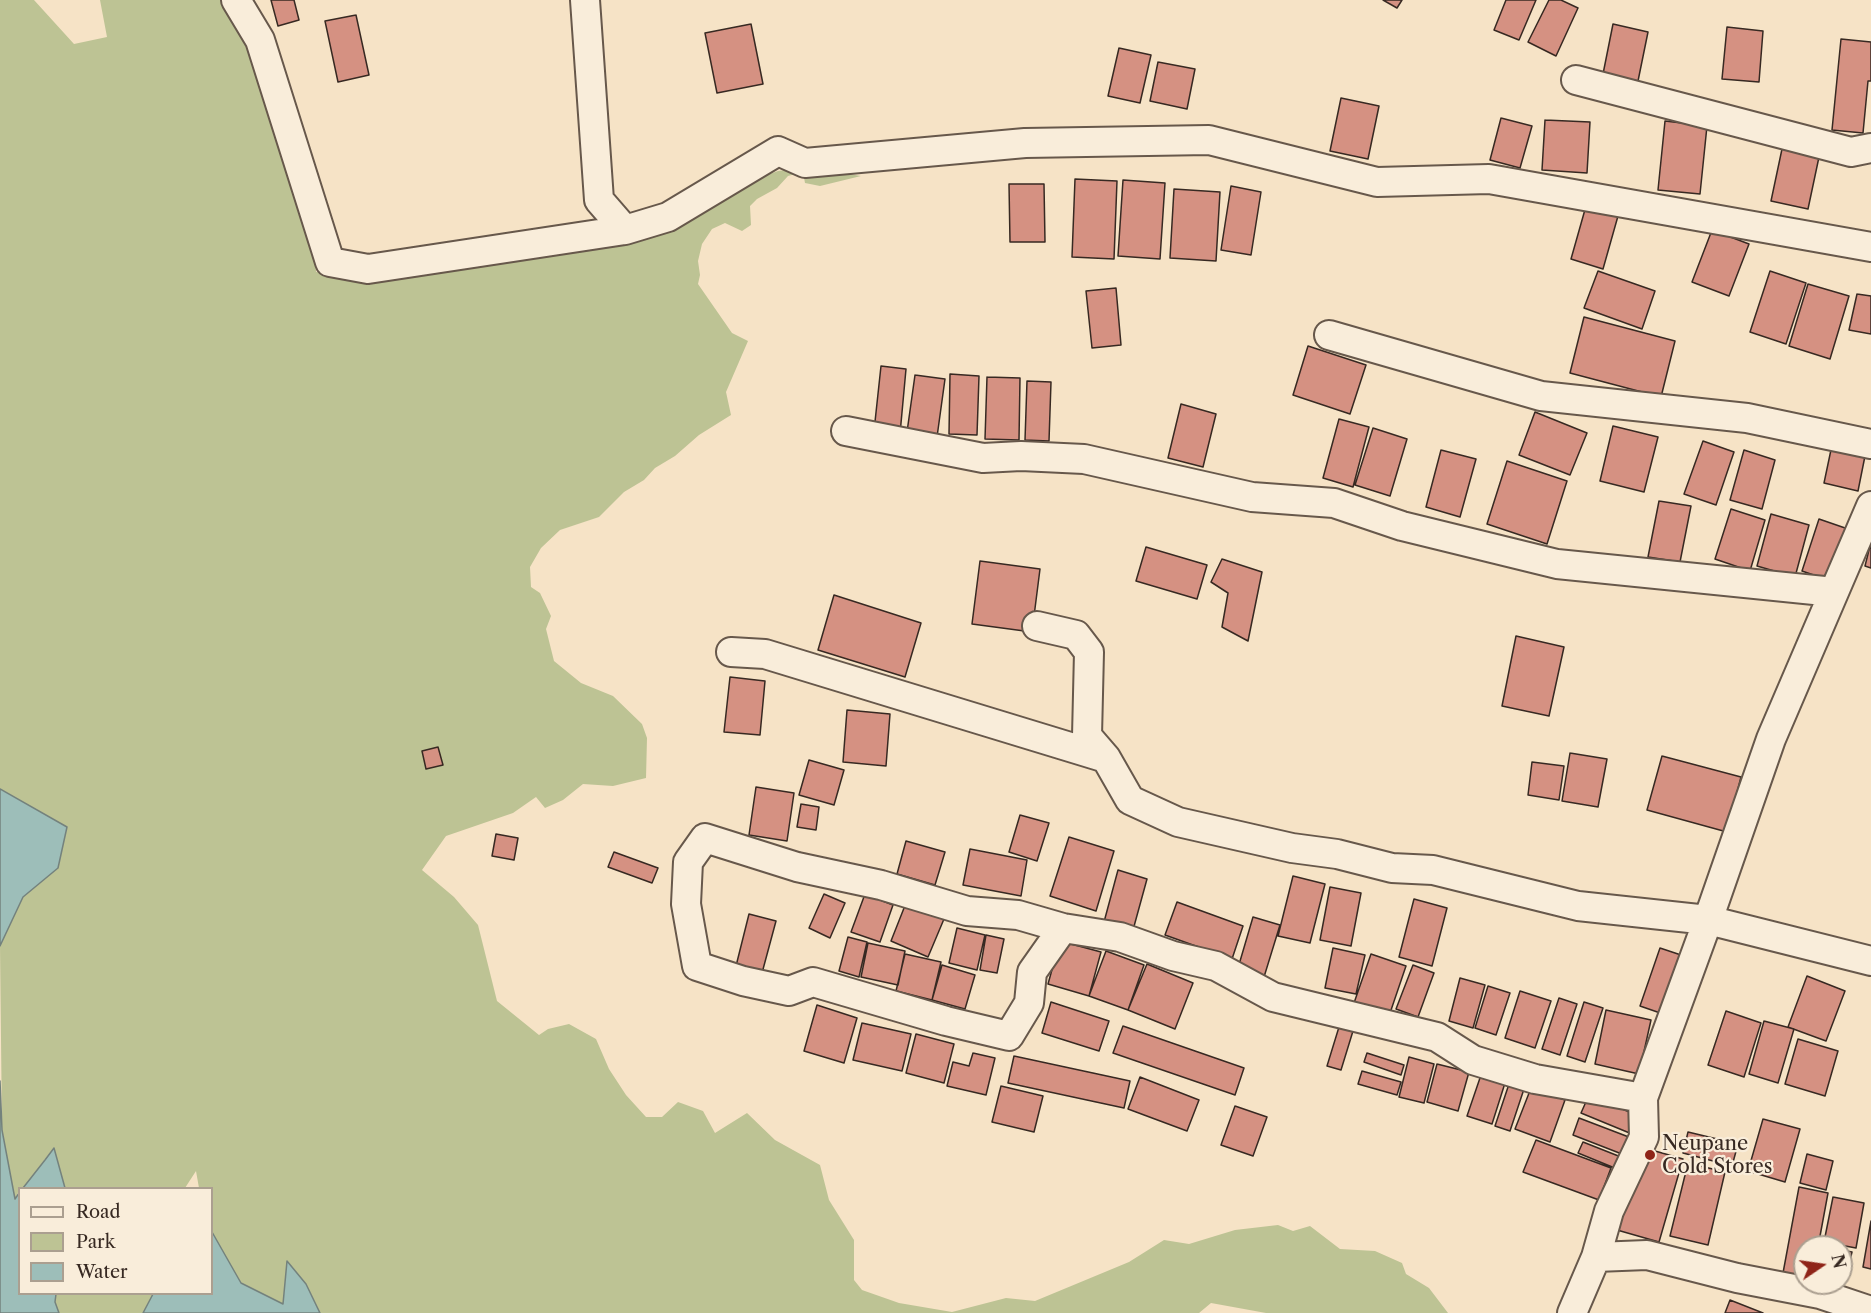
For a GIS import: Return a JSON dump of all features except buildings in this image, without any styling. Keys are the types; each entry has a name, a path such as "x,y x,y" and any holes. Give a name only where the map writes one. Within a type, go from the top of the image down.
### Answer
{"street":[{"path":"236,0 260,40 330,262 368,269 625,230 668,217 778,151 805,163 1025,143 1209,140 1377,182 1489,179 1871,247"},
{"path":"585,0 599,200 625,230"},
{"path":"1576,80 1851,152 1871,148"},
{"path":"1329,334 1541,396 1747,418 1871,444"},
{"path":"846,431 983,458 1020,456 1084,459 1252,497 1334,503 1402,526 1557,564 1834,592"},
{"path":"1572,1313 1596,1257 1609,1211 1644,1137 1643,1098 1772,739 1871,506"},
{"path":"1037,626 1076,635 1089,652 1087,736 1106,758 1130,800 1178,822 1292,848 1337,854 1392,868 1433,870 1578,906 1708,920 1871,961"},
{"path":"731,652 765,654 1106,758"},
{"path":"1063,928 1032,972 1029,1003 1009,1036 946,1021 813,982 789,991 743,981 697,966 686,904 688,862 705,838 797,867 881,885 968,911 1018,915 1063,928 1120,937 1173,956 1216,966 1273,997 1437,1037 1473,1060 1535,1079 1643,1098"},
{"path":"1596,1257 1647,1255 1737,1278 1820,1294 1871,1311"}],"green space":[{"path":"0,0 34,0 74,44 107,37 100,0 222,0 261,60 316,250 316,272 488,265 593,246 619,245 643,238 750,181 778,171 805,167 861,176 820,186 805,183 803,172 788,176 777,188 757,199 750,206 751,225 742,231 725,223 712,229 702,244 698,261 700,275 698,284 732,333 748,341 726,392 731,415 699,435 675,456 655,468 644,480 624,492 599,517 560,530 541,548 530,567 531,587 540,593 551,616 546,629 554,661 581,683 613,696 642,724 647,738 646,778 613,786 583,784 563,800 545,808 536,797 513,813 446,836 422,870 454,897 478,925 497,1001 539,1035 548,1029 569,1024 596,1039 609,1069 626,1095 646,1117 662,1117 678,1102 703,1111 715,1133 747,1113 775,1140 820,1165 829,1200 854,1240 854,1280 862,1290 899,1303 952,1312 1006,1298 1035,1301 1129,1262 1164,1240 1189,1244 1235,1230 1278,1225 1293,1231 1310,1226 1340,1249 1375,1251 1402,1263 1406,1274 1429,1288 1448,1313 1266,1313 1211,1303 1199,1313 320,1313 306,1284 288,1262 283,1304 241,1283 213,1234 213,1187 199,1187 196,1171 186,1187 65,1187 54,1148 24,1187 18,1187 15,1199 2,1130 0,946 23,897 58,868 67,827 0,789"},
{"path":"56,1295 152,1295 143,1313 59,1313 55,1302"}],"water":[{"path":"0,789 67,827 58,868 23,897 0,946"},
{"path":"0,1081 2,1130 15,1199 18,1194 18,1295 56,1295 55,1302 59,1313 0,1313"},
{"path":"54,1148 65,1187 24,1187"},
{"path":"213,1234 241,1283 283,1304 287,1261 306,1284 320,1313 143,1313 152,1295 213,1295"}],"place":[{"name":"Neupane Cold Stores","path":"1650,1155"}]}
